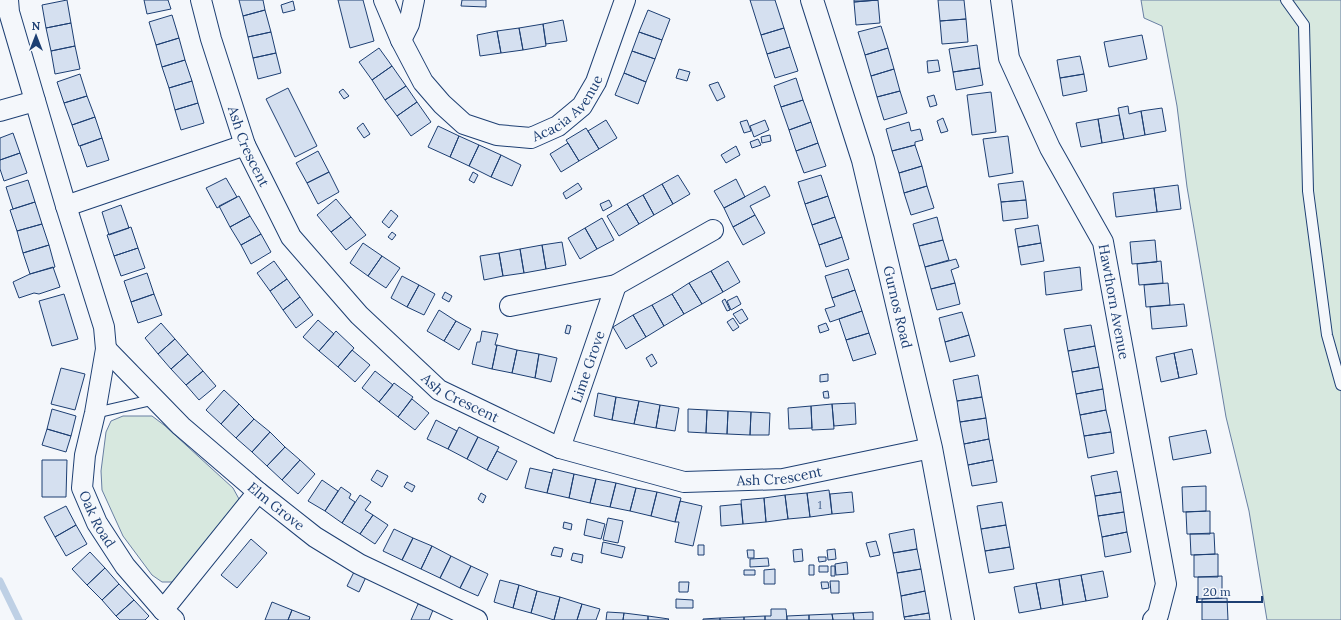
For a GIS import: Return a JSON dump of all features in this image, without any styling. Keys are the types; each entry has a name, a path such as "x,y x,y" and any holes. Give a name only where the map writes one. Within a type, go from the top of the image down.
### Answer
{"street":[{"name":"Oak Road","path":"8,0 9,12 35,101 104,327 106,349 95,413 85,455 82,488 97,523 125,566 168,615"},
{"name":"Ash Crescent","path":"201,0 211,39 245,145 291,237 359,315 439,390 560,448 684,482 783,479 931,448"},
{"name":"Acacia Avenue","path":"384,0 401,40 423,82 442,104 464,124 497,135 531,138 558,126 582,106 596,82 625,0"},
{"path":"401,40 410,24 414,0"},
{"name":"Gurnos Road","path":"812,0 863,160 931,448 963,620"},
{"name":"Hawthorn Avenue","path":"1001,0 1009,58 1050,148 1103,242 1166,584 1158,614 1153,620"},
{"path":"0,111 35,101"},
{"path":"66,206 245,145"},
{"path":"510,306 616,285 713,230"},
{"name":"Lime Grove","path":"560,448 616,285"},
{"name":"Elm Grove","path":"106,349 181,426 258,492 315,537 359,564 477,620"},
{"path":"168,615 258,492"}],"lane":[{"path":"1286,0 1304,25 1308,191 1327,335 1341,384"},
{"path":"95,413 156,399"}],"shaded area":[{"path":"1141,0 1341,0 1341,620 1267,620 1249,511 1226,417 1187,187 1177,106 1162,26 1144,18"},
{"path":"123,416 152,416 164,425 233,488 239,499 233,511 173,582 162,582 152,575 123,536 102,490 101,471 106,432 111,421"}],"building":[{"path":"67,0 71,23 46,28 42,5"},
{"path":"144,0 168,0 171,9 147,14"},
{"path":"239,0 263,0 265,10 243,16"},
{"path":"338,0 363,0 374,41 350,48"},
{"path":"462,0 486,0 486,7 461,6"},
{"path":"750,0 775,0 784,28 761,35"},
{"path":"854,0 878,0 854,2"},
{"path":"878,0 880,23 856,25 854,2"},
{"path":"938,0 964,0 966,19 940,21"},
{"path":"293,1 295,10 283,13 281,5"},
{"path":"265,10 271,32 248,37 243,16"},
{"path":"648,10 670,19 662,40 639,32"},
{"path":"172,15 179,38 156,45 149,22"},
{"path":"966,19 968,42 942,44 940,21"},
{"path":"563,20 567,41 546,44 543,24"},
{"path":"71,23 75,46 51,51 46,28"},
{"path":"543,24 546,46 523,50 519,28"},
{"path":"881,26 888,48 865,55 858,32"},
{"path":"519,28 523,50 501,53 497,31"},
{"path":"784,28 790,47 767,54 761,35"},
{"path":"497,31 501,53 480,56 477,35"},
{"path":"271,32 276,53 253,58 248,37"},
{"path":"639,32 662,40 655,59 632,51"},
{"path":"1142,35 1147,59 1109,67 1104,42"},
{"path":"179,38 185,60 162,67 156,45"},
{"path":"977,45 980,68 953,72 949,49"},
{"path":"75,46 80,69 55,74 51,51"},
{"path":"790,47 798,71 775,78 767,54"},
{"path":"379,48 392,66 372,80 359,62"},
{"path":"888,48 894,69 871,76 865,55"},
{"path":"632,51 655,59 646,82 624,73"},
{"path":"276,53 281,73 258,79 253,58"},
{"path":"1080,56 1084,74 1060,78 1057,60"},
{"path":"185,60 192,81 169,88 162,67"},
{"path":"938,60 940,71 928,73 927,61"},
{"path":"392,66 406,86 385,100 372,80"},
{"path":"980,68 983,85 956,90 953,72"},
{"path":"679,69 690,72 687,81 676,78"},
{"path":"894,69 900,91 877,97 871,76"},
{"path":"624,73 646,82 638,104 615,95"},
{"path":"80,74 87,96 64,103 57,82"},
{"path":"1084,74 1087,91 1063,96 1060,78"},
{"path":"796,78 803,100 781,107 774,86"},
{"path":"192,81 198,103 175,110 169,88"},
{"path":"718,82 725,97 717,101 709,85"},
{"path":"406,86 417,102 397,116 385,100"},
{"path":"288,88 317,146 295,157 266,99"},
{"path":"343,89 349,96 344,99 339,92"},
{"path":"900,91 907,113 884,120 877,97"},
{"path":"991,92 996,132 972,135 967,95"},
{"path":"934,95 937,105 930,107 927,97"},
{"path":"87,96 95,117 72,125 64,103"},
{"path":"803,100 811,122 789,130 781,107"},
{"path":"417,102 431,122 411,136 397,116"},
{"path":"198,103 204,123 181,130 175,110"},
{"path":"1128,106 1129,114 1141,111 1145,135 1124,139 1118,108"},
{"path":"1162,108 1166,131 1145,135 1141,111"},
{"path":"1119,115 1124,139 1102,143 1098,119"},
{"path":"95,117 102,138 79,146 72,125"},
{"path":"943,118 948,131 941,133 937,121"},
{"path":"1098,119 1102,143 1081,147 1076,123"},
{"path":"606,120 617,138 599,149 588,131"},
{"path":"747,120 751,131 744,133 740,122"},
{"path":"765,120 769,130 754,137 750,126"},
{"path":"811,122 818,143 796,151 789,130"},
{"path":"909,122 911,131 920,129 923,140 915,142 915,145 892,151 886,129"},
{"path":"363,123 370,134 364,138 357,128"},
{"path":"438,126 459,136 450,157 428,147"},
{"path":"586,128 599,149 579,161 566,140"},
{"path":"13,133 20,153 0,160 0,138"},
{"path":"770,135 771,141 762,143 761,137"},
{"path":"459,136 479,145 469,166 450,157"},
{"path":"1008,136 1013,173 989,177 983,139"},
{"path":"102,138 109,160 87,167 80,146"},
{"path":"758,139 761,145 752,148 750,142"},
{"path":"568,143 579,161 561,172 550,154"},
{"path":"818,143 826,166 804,173 796,151"},
{"path":"479,145 501,155 491,177 469,166"},
{"path":"915,145 922,166 899,173 892,151"},
{"path":"736,146 740,155 726,163 721,155"},
{"path":"318,151 329,172 307,183 296,163"},
{"path":"20,153 27,173 4,181 0,169 0,160"},
{"path":"501,155 521,165 512,186 491,177"},
{"path":"922,166 927,186 904,193 899,173"},
{"path":"329,172 339,192 318,204 307,183"},
{"path":"473,172 478,175 474,183 469,180"},
{"path":"678,175 690,194 673,204 662,184"},
{"path":"821,175 828,196 805,204 798,182"},
{"path":"226,178 237,197 217,208 206,188"},
{"path":"736,179 745,197 724,208 714,191"},
{"path":"28,180 35,202 13,209 6,187"},
{"path":"1023,181 1026,200 1001,202 998,184"},
{"path":"578,183 582,189 566,199 563,193"},
{"path":"662,184 673,204 654,215 643,195"},
{"path":"1178,185 1181,209 1157,212 1154,188"},
{"path":"765,186 770,196 750,206 755,215 733,227 724,208"},
{"path":"927,186 934,208 911,215 904,193"},
{"path":"1154,188 1157,212 1116,217 1113,193"},
{"path":"643,195 654,215 639,224 627,204"},
{"path":"239,196 250,216 230,227 219,206"},
{"path":"828,196 835,217 812,225 805,204"},
{"path":"336,199 351,217 331,232 317,215"},
{"path":"609,200 612,206 603,211 600,204"},
{"path":"1026,200 1028,218 1003,221 1001,202"},
{"path":"35,202 42,224 17,231 10,210"},
{"path":"627,204 639,224 619,236 607,216"},
{"path":"121,205 129,228 109,235 102,212"},
{"path":"391,210 398,216 389,228 382,222"},
{"path":"755,215 765,233 743,245 733,227"},
{"path":"250,216 261,234 241,245 230,227"},
{"path":"351,217 366,235 346,250 331,232"},
{"path":"835,217 842,237 819,245 812,225"},
{"path":"937,217 943,240 919,246 913,224"},
{"path":"602,218 614,240 597,249 585,228"},
{"path":"42,224 49,245 23,253 17,231"},
{"path":"1038,225 1041,243 1018,247 1015,229"},
{"path":"131,227 138,248 114,256 107,235"},
{"path":"585,228 597,249 580,259 568,238"},
{"path":"392,232 396,235 392,240 388,237"},
{"path":"261,234 271,252 251,264 241,245"},
{"path":"842,237 849,259 826,267 819,245"},
{"path":"943,240 949,260 925,267 919,246"},
{"path":"1155,240 1157,262 1132,264 1130,242"},
{"path":"562,242 566,265 546,269 542,245"},
{"path":"363,243 382,256 368,276 350,263"},
{"path":"1041,243 1044,261 1021,265 1018,247"},
{"path":"49,245 55,267 30,274 23,253"},
{"path":"542,245 546,269 524,273 520,249"},
{"path":"138,248 145,268 121,276 114,256"},
{"path":"520,249 524,273 503,276 499,253"},
{"path":"499,253 503,276 484,280 480,256"},
{"path":"382,256 400,268 386,288 368,276"},
{"path":"956,259 959,267 951,270 955,283 931,289 925,267"},
{"path":"274,261 287,279 270,291 257,273"},
{"path":"728,261 740,282 723,292 711,271"},
{"path":"1161,261 1163,283 1139,285 1137,264"},
{"path":"53,267 60,287 39,294 34,293 19,298 13,282 30,274"},
{"path":"1080,267 1082,290 1046,295 1044,272"},
{"path":"848,269 855,290 832,298 825,276"},
{"path":"711,271 723,292 702,304 689,283"},
{"path":"147,273 154,294 131,302 124,281"},
{"path":"402,276 419,285 407,307 391,298"},
{"path":"287,279 300,297 283,310 270,291"},
{"path":"689,283 702,304 684,314 672,294"},
{"path":"955,283 960,304 937,310 931,289"},
{"path":"1168,283 1170,305 1146,307 1144,285"},
{"path":"419,285 435,294 424,315 407,307"},
{"path":"855,290 862,311 830,322 825,309 835,306 832,298"},
{"path":"445,292 452,296 449,302 442,298"},
{"path":"64,294 78,339 52,346 39,301"},
{"path":"154,294 162,315 138,323 131,302"},
{"path":"672,294 684,314 664,326 652,305"},
{"path":"737,296 741,304 731,310 727,301"},
{"path":"300,297 313,315 296,328 283,310"},
{"path":"725,299 730,310 727,311 722,301"},
{"path":"1184,304 1187,326 1152,329 1150,307"},
{"path":"652,305 664,326 646,337 633,315"},
{"path":"742,309 748,319 740,324 733,314"},
{"path":"439,310 456,321 444,341 427,331"},
{"path":"862,311 869,333 846,340 839,319"},
{"path":"962,312 969,335 945,342 939,318"},
{"path":"633,315 646,337 626,349 613,327"},
{"path":"733,318 739,327 733,331 727,322"},
{"path":"318,320 334,334 319,351 303,337"},
{"path":"456,321 471,329 459,350 444,341"},
{"path":"161,323 175,339 158,354 145,338"},
{"path":"826,323 829,330 820,333 818,326"},
{"path":"567,325 571,326 569,334 565,333"},
{"path":"1091,325 1095,346 1068,351 1064,329"},
{"path":"336,331 354,348 338,367 319,351"},
{"path":"482,331 498,334 492,369 472,364 477,342 480,342"},
{"path":"869,333 876,354 853,361 846,340"},
{"path":"969,335 975,356 950,362 945,342"},
{"path":"175,339 188,354 171,369 158,354"},
{"path":"497,345 517,350 512,373 492,369"},
{"path":"1095,346 1099,367 1072,372 1068,351"},
{"path":"1192,349 1197,374 1179,378 1174,353"},
{"path":"352,350 370,365 355,382 338,367"},
{"path":"517,350 539,354 535,378 512,373"},
{"path":"1174,353 1179,378 1161,382 1156,357"},
{"path":"188,354 203,371 186,385 171,369"},
{"path":"539,354 557,358 551,382 535,378"},
{"path":"652,354 657,363 651,367 646,358"},
{"path":"1099,367 1103,389 1076,394 1072,372"},
{"path":"61,368 85,374 75,410 51,404"},
{"path":"203,371 216,386 199,400 186,385"},
{"path":"375,371 393,385 379,402 362,388"},
{"path":"828,374 828,381 820,382 820,375"},
{"path":"978,375 982,397 957,401 953,380"},
{"path":"394,383 413,397 398,417 379,402"},
{"path":"1103,389 1106,410 1080,415 1076,394"},
{"path":"224,390 239,404 221,424 206,410"},
{"path":"828,391 829,398 824,398 823,392"},
{"path":"598,393 616,397 612,420 594,416"},
{"path":"616,397 639,401 634,424 612,420"},
{"path":"982,397 986,418 960,422 957,401"},
{"path":"412,399 429,413 415,430 398,417"},
{"path":"639,401 660,405 656,428 634,424"},
{"path":"855,403 856,424 834,426 832,404"},
{"path":"239,404 254,419 236,438 221,424"},
{"path":"832,404 834,429 812,430 811,406"},
{"path":"660,405 679,408 675,431 656,428"},
{"path":"811,406 812,428 789,429 788,408"},
{"path":"52,409 76,416 71,436 47,429"},
{"path":"688,409 707,410 706,433 688,432"},
{"path":"707,410 728,411 727,434 706,433"},
{"path":"1106,410 1111,432 1084,436 1080,415"},
{"path":"728,411 751,412 750,435 727,434"},
{"path":"751,412 770,413 769,435 750,435"},
{"path":"986,418 989,439 964,444 960,422"},
{"path":"254,419 270,432 252,452 236,438"},
{"path":"436,420 457,431 448,449 427,439"},
{"path":"459,427 478,437 467,459 448,449"},
{"path":"47,429 71,436 66,452 42,445"},
{"path":"1206,430 1211,453 1173,460 1169,437"},
{"path":"270,432 285,447 267,466 252,452"},
{"path":"1111,432 1114,453 1088,458 1084,436"},
{"path":"478,437 499,447 487,470 467,459"},
{"path":"989,439 993,460 968,465 964,444"},
{"path":"285,447 300,460 282,480 267,466"},
{"path":"497,451 517,461 507,480 487,470"},
{"path":"42,460 67,460 66,497 42,497"},
{"path":"300,460 315,474 298,494 282,480"},
{"path":"993,460 997,482 972,486 968,465"},
{"path":"530,468 552,473 547,493 525,488"},
{"path":"553,469 574,474 569,498 547,493"},
{"path":"377,470 388,476 382,487 371,480"},
{"path":"1117,471 1121,492 1095,496 1091,476"},
{"path":"574,474 596,479 590,503 569,498"},
{"path":"596,479 616,483 610,507 590,503"},
{"path":"322,480 338,491 325,511 308,501"},
{"path":"407,482 415,486 412,492 404,487"},
{"path":"616,483 636,488 630,511 610,507"},
{"path":"1206,486 1206,511 1183,512 1182,487"},
{"path":"341,487 351,494 349,498 355,502 342,523 325,511"},
{"path":"636,488 657,492 651,516 630,511"},
{"path":"829,490 832,514 810,517 807,493"},
{"path":"657,492 681,498 675,522 651,516"},
{"path":"852,492 854,512 832,514 830,494"},
{"path":"1121,492 1124,512 1098,516 1095,496"},
{"path":"481,493 486,496 483,503 478,499"},
{"path":"807,493 810,517 788,519 785,495"},
{"path":"360,495 371,502 365,510 373,515 360,534 342,523"},
{"path":"785,495 788,519 766,522 764,498"},
{"path":"764,498 766,522 743,524 741,500"},
{"path":"680,501 702,506 693,546 675,542 679,522 675,522"},
{"path":"1002,502 1006,525 981,529 977,506"},
{"path":"741,504 743,524 721,526 720,506"},
{"path":"66,506 76,525 55,537 44,517"},
{"path":"1210,511 1210,534 1187,534 1186,512"},
{"path":"1124,512 1127,532 1102,537 1098,516"},
{"path":"373,515 388,525 375,544 360,534"},
{"path":"608,518 623,521 618,543 603,540"},
{"path":"587,519 605,524 601,539 584,535"},
{"path":"564,522 572,524 571,530 563,528"},
{"path":"76,525 87,544 66,556 55,537"},
{"path":"1006,525 1010,547 985,551 981,529"},
{"path":"394,529 413,538 402,560 383,551"},
{"path":"914,529 917,549 893,553 889,534"},
{"path":"1127,532 1131,552 1105,557 1102,537"},
{"path":"1214,533 1215,554 1191,555 1190,534"},
{"path":"413,538 432,546 421,569 402,560"},
{"path":"251,539 267,553 237,588 221,575"},
{"path":"876,541 880,555 870,557 866,543"},
{"path":"603,542 625,547 622,558 601,553"},
{"path":"698,545 704,545 704,555 698,555"},
{"path":"432,546 451,556 440,578 421,569"},
{"path":"554,547 563,549 561,557 551,555"},
{"path":"1010,547 1014,569 989,573 985,551"},
{"path":"802,549 803,561 794,562 793,550"},
{"path":"835,549 836,559 828,560 827,550"},
{"path":"917,549 921,569 897,573 893,553"},
{"path":"747,550 754,550 754,558 748,558"},
{"path":"90,552 105,568 87,585 72,569"},
{"path":"573,553 583,555 582,563 571,560"},
{"path":"1218,554 1218,577 1194,577 1194,555"},
{"path":"451,556 471,566 460,588 440,578"},
{"path":"818,557 826,557 826,561 819,562"},
{"path":"768,558 769,566 750,567 750,559"},
{"path":"847,562 848,574 836,575 835,564"},
{"path":"809,565 814,565 814,575 809,575"},
{"path":"471,566 488,574 478,596 460,588"},
{"path":"819,566 828,566 828,572 819,572"},
{"path":"831,566 835,566 835,576 831,576"},
{"path":"105,568 119,584 102,600 87,585"},
{"path":"775,569 775,584 764,584 764,570"},
{"path":"921,569 925,591 901,596 897,573"},
{"path":"744,570 755,570 755,575 744,575"},
{"path":"1103,571 1108,597 1086,601 1081,575"},
{"path":"354,572 366,577 359,592 347,586"},
{"path":"1081,575 1086,601 1063,605 1059,579"},
{"path":"1222,576 1222,598 1198,599 1198,577"},
{"path":"1059,579 1063,605 1041,609 1036,583"},
{"path":"500,580 519,585 513,608 494,602"},
{"path":"830,581 839,581 839,593 831,593"},
{"path":"679,582 689,582 688,592 679,592"},
{"path":"821,582 828,582 829,588 822,589"},
{"path":"1036,583 1041,609 1019,613 1014,587"},
{"path":"119,584 134,600 116,616 102,600"},
{"path":"519,585 537,591 531,613 513,608"},
{"path":"537,591 560,597 554,620 531,613"},
{"path":"925,591 929,613 904,617 901,596"},
{"path":"560,597 582,604 577,620 554,620"},
{"path":"1227,598 1228,620 1202,620 1202,599"},
{"path":"676,599 693,600 693,608 676,608"},
{"path":"134,600 149,616 145,620 120,620 116,616"},
{"path":"272,602 292,610 288,620 265,620"},
{"path":"418,604 433,610 429,620 411,620"},
{"path":"582,604 600,609 596,620 577,620"},
{"path":"771,609 786,609 787,620 765,620 765,616 771,616"},
{"path":"292,610 310,617 309,620 288,620"},
{"path":"607,612 624,613 623,620 606,620"},
{"path":"873,612 873,620 854,620 853,613"},
{"path":"624,613 648,616 648,620 623,620"},
{"path":"853,613 854,620 833,620 832,614"},
{"path":"929,613 930,620 905,620 904,617"},
{"path":"832,614 833,620 809,620 809,615"},
{"path":"809,615 809,620 787,620 787,616"},
{"path":"648,616 669,619 648,620"},
{"path":"765,616 765,620 744,620 744,617"},
{"path":"744,617 744,620 720,620 720,618"},
{"path":"720,618 720,620 703,620 703,619"}],"waterway":[{"path":"0,581 19,620"}]}
